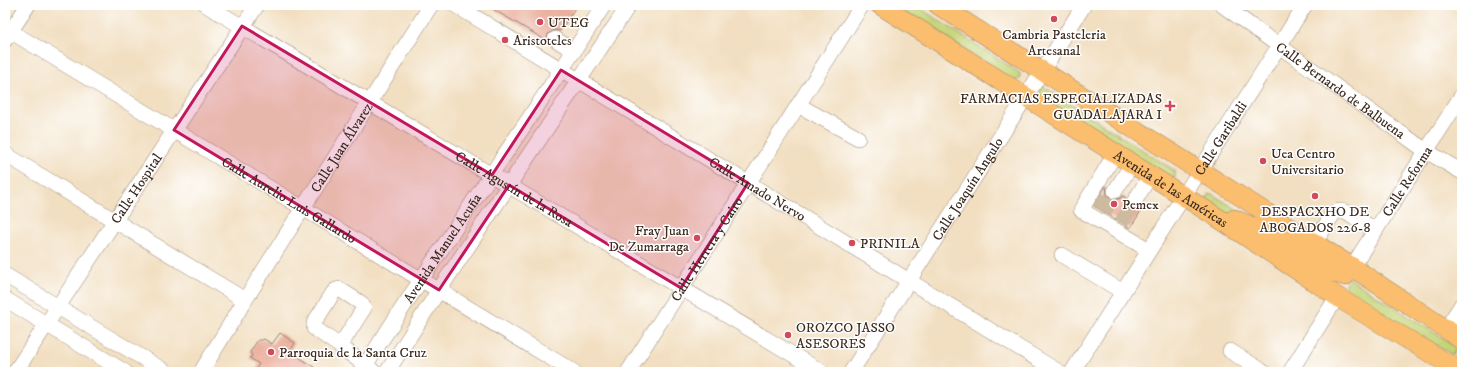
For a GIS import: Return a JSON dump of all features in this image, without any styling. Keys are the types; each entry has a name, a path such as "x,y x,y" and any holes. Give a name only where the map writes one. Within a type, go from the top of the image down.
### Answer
{"main road":[{"name":"Avenida de las Américas","path":"880,5 1215,216 1337,297 1462,372"},
{"path":"938,5 1352,267 1462,340"},
{"path":"1215,216 1237,220 1263,231 1334,272 1345,276 1352,267"}],"street":[{"path":"7,33 28,5"},
{"name":"Calle Agustín de la Rosa","path":"206,5 822,372"},
{"name":"Calle Hospital","path":"15,372 256,5"},
{"name":"Calle Juan Álvarez","path":"201,372 431,5"},
{"name":"Calle Amado Nervo","path":"455,5 1059,372"},
{"name":"Avenida Manuel Acuña","path":"367,370 421,279 492,175 604,5"},
{"name":"Avenida Manuel Acuña","path":"387,372 439,290 629,5"},
{"name":"Calle Herrera y Cairo","path":"628,372 862,5"},
{"name":"Calle Joaquín Angulo","path":"851,372 1084,5"},
{"name":"Calle Bernardo de Balbuena","path":"1222,5 1426,151 1462,172"},
{"name":"Calle Garibaldi","path":"1072,372 1305,5"},
{"name":"Calle Aurelio Luis Gallardo","path":"7,33 174,130 574,372"},
{"path":"555,39 574,51"},
{"name":"Calle Reforma","path":"1352,267 1462,94"},
{"path":"798,105 858,138"},
{"path":"5,154 245,300"},
{"path":"1111,188 1124,159"},
{"path":"1124,159 1081,208 1081,210 1119,227 1147,254"},
{"path":"1134,202 1150,176"},
{"path":"1314,244 1333,214 1341,210 1376,230"},
{"path":"1096,216 1147,254"},
{"path":"1062,255 1123,292"},
{"path":"5,275 166,372"},
{"path":"1290,372 1337,297"},
{"path":"5,298 125,372"},
{"path":"1446,329 1462,304"},
{"path":"340,346 367,370"},
{"path":"1230,351 1264,372"}],"highlighted area":[{"path":"242,26 492,175 561,70 748,183 681,288 509,185 439,290 174,130"}],"green space":[{"path":"894,5 915,5 1020,73 1020,79 1013,81"},
{"path":"1043,86 1175,171 1175,178 1170,181 1038,96 1037,89"},
{"path":"1210,193 1307,252 1231,217 1205,202"},
{"path":"1349,278 1456,347 1452,355 1343,290"}],"building":[{"name":"UTEG","path":"486,5 577,5 560,31 555,30 548,34 547,41"},
{"name":"Pemex","path":"1106,186 1107,195 1111,199 1119,199 1123,196 1126,198 1126,206 1129,209 1134,211 1141,207 1143,208 1130,228 1094,206"},
{"name":"Parroquia de la Santa Cruz","path":"280,333 295,343 290,351 321,372 254,372 259,364 250,358 252,356 250,352 258,340 264,339 272,344"}],"tunnel":[{"path":"1094,206 1107,186"},
{"path":"1104,212 1115,191"},
{"path":"1121,223 1134,202"}],"place":[{"name":"Cambria Pasteleria Artesanal","path":"1054,19"},
{"name":"UTEG","path":"540,22"},
{"name":"Aristoteles","path":"505,40"},
{"name":"FARMACIAS ESPECIALIZADAS GUADALAJARA I","path":"1170,106"},
{"name":"Uea Centro Universitario","path":"1263,161"},
{"name":"DESPACXHO DE ABOGADOS 226-8","path":"1315,196"},
{"name":"Pemex","path":"1114,204"},
{"name":"Fray Juan De Zumarraga","path":"697,238"},
{"name":"PRINILA","path":"852,243"},
{"name":"OROZCO JASSO ASESORES","path":"788,335"},
{"name":"Parroquia de la Santa Cruz","path":"271,352"}]}
